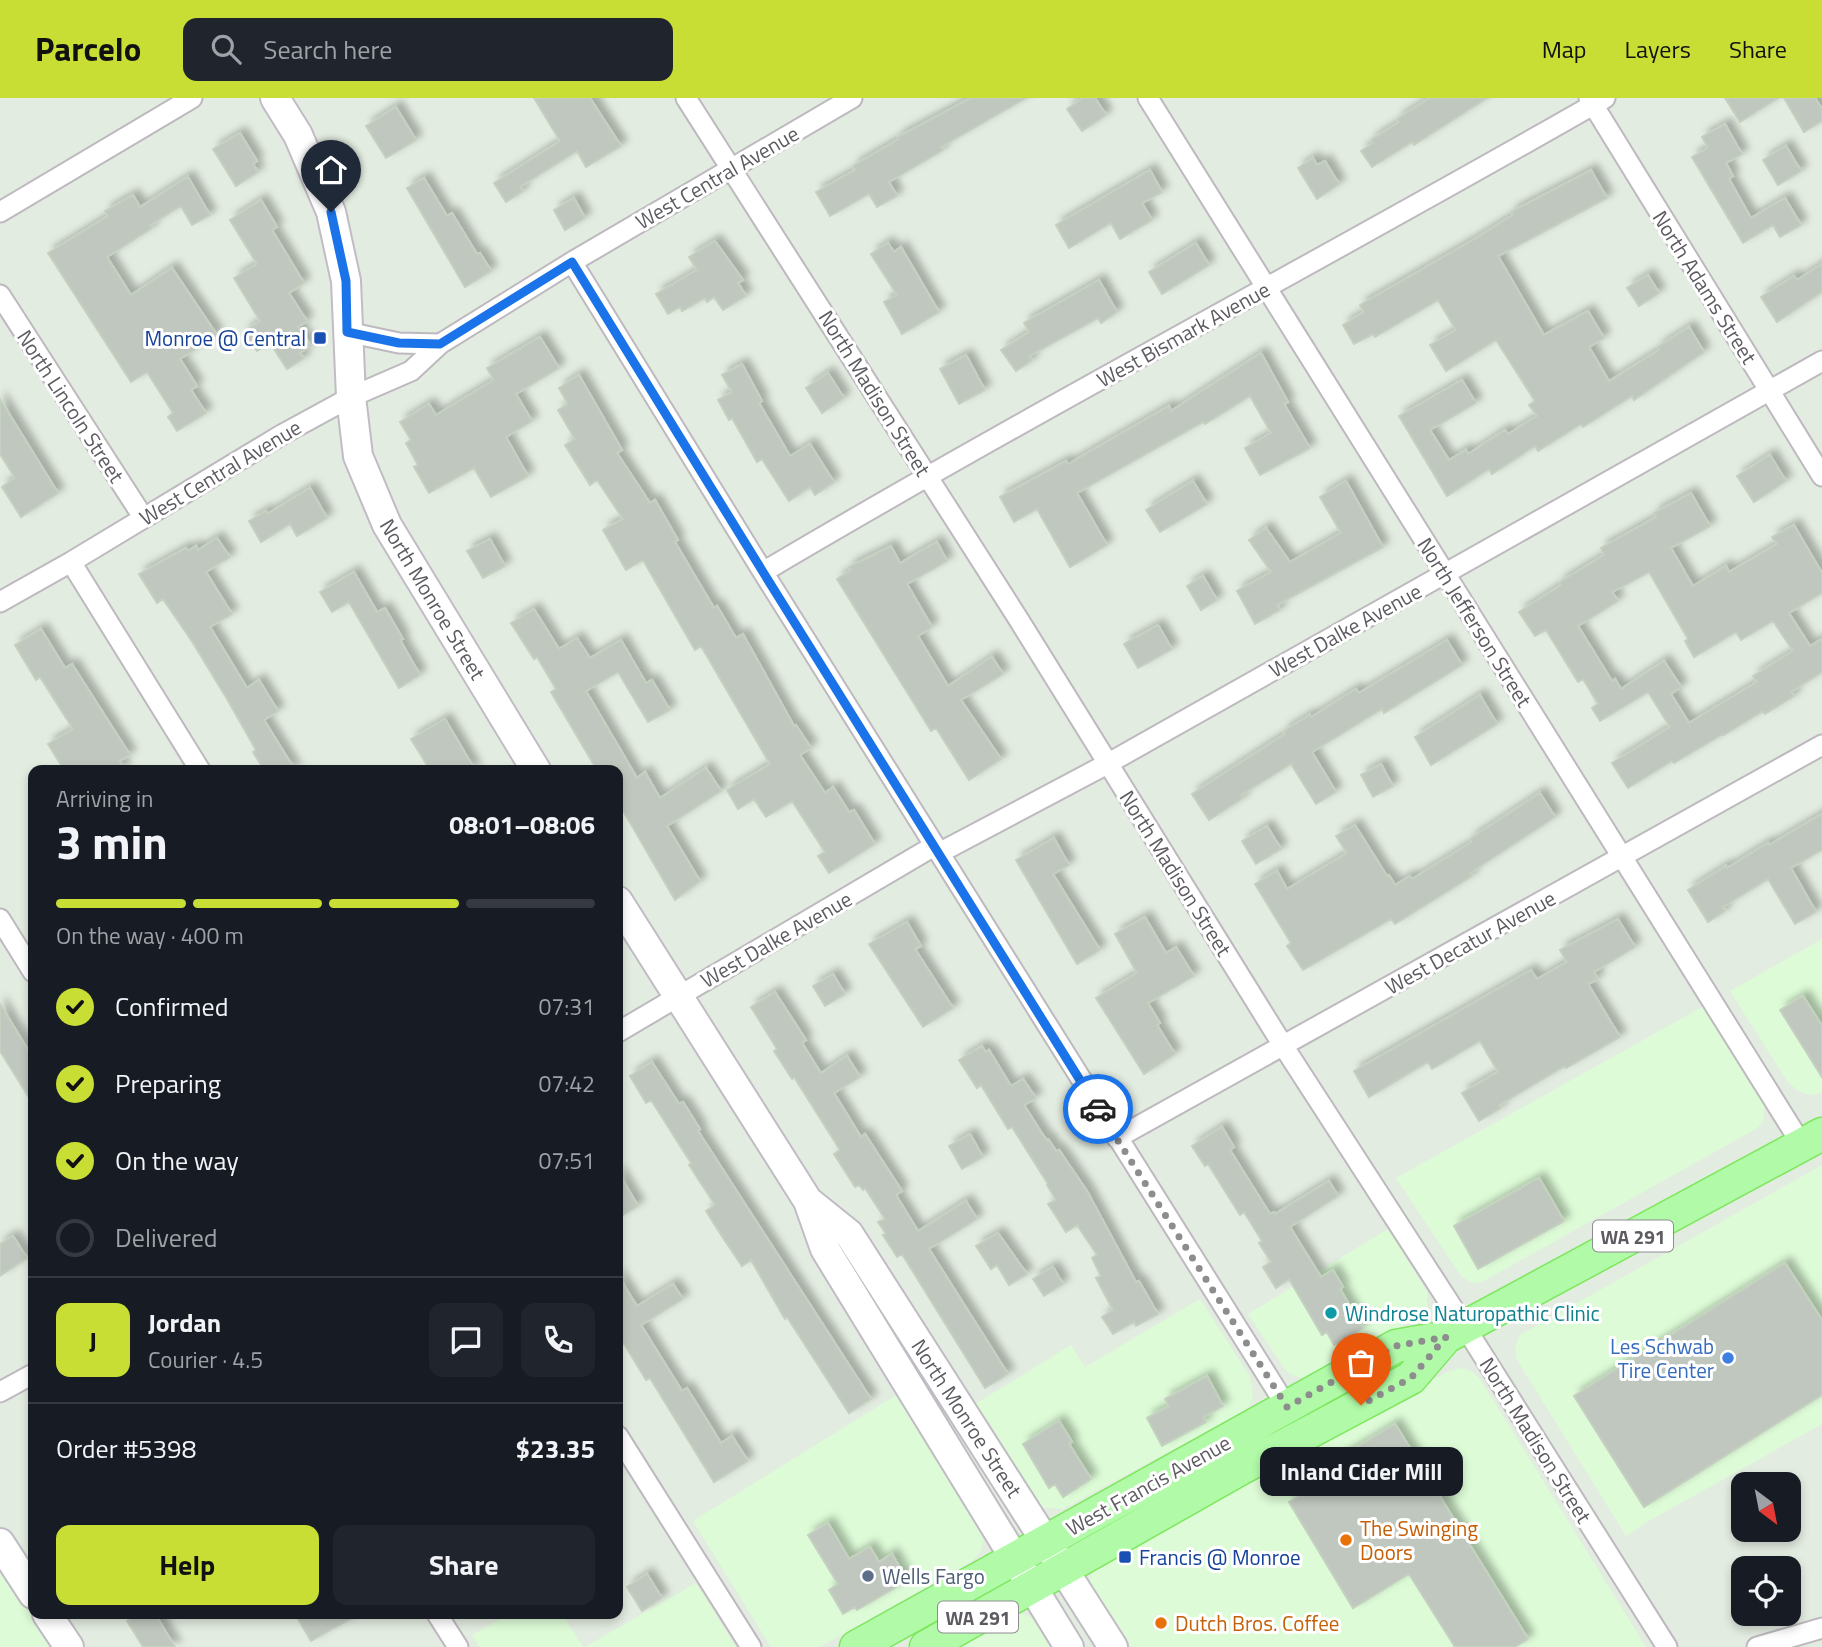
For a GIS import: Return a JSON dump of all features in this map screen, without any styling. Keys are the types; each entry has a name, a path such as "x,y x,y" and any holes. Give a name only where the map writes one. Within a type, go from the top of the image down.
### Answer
{"main road":[{"name":"North Monroe Street","path":"275,98 298,135 331,212 346,281 351,397 358,456 387,525 533,765"},
{"name":"North Monroe Street","path":"623,909 808,1201 825,1250 1069,1647"},
{"name":"West Francis Avenue","path":"856,1647 1396,1346 1455,1332 1812,1139"},
{"name":"North Monroe Street","path":"808,1201 849,1234 1113,1647"},
{"name":"West Francis Avenue","path":"926,1647 1240,1469 1411,1378 1455,1332"},
{"path":"0,1542 28,1586"},
{"path":"50,1619 69,1647"}],"street":[{"path":"0,212 192,98"},
{"name":"North Madison Street","path":"687,98 927,475 1284,1046 1455,1332 1667,1647"},
{"name":"West Central Avenue","path":"0,602 283,434 351,397 411,371 440,344 572,262 852,98"},
{"name":"North Jefferson Street","path":"1148,98 1622,856 1812,1139"},
{"name":"West Bismark Avenue","path":"763,572 927,475 1267,288 1596,100"},
{"name":"North Adams Street","path":"1596,100 1822,476"},
{"path":"572,262 936,850 1287,1407"},
{"name":"North Lincoln Street","path":"0,295 143,517"},
{"path":"347,332 399,343 440,344"},
{"name":"West Dalke Avenue","path":"623,1029 936,850 1107,764 1822,361"},
{"path":"71,562 197,765"},
{"name":"West Decatur Avenue","path":"1117,1139 1822,745"},
{"path":"0,919 28,964"},
{"path":"0,1392 28,1377"},
{"path":"623,1444 751,1647"},
{"path":"440,1619 458,1647"},
{"path":"1757,1647 1822,1628"}],"shaded area":[{"path":"1822,939 1822,1093 1810,1095 1798,1091 1787,1081 1730,991"},
{"path":"1704,1006 1765,1103 1763,1122 1756,1129 1480,1283 1470,1282 1461,1276 1396,1178"},
{"path":"1822,1165 1822,1424 1736,1472 1731,1472 1731,1475 1626,1536 1516,1358 1515,1347 1520,1335"},
{"path":"1388,1229 1427,1291 1427,1308 1420,1316 1308,1377 1297,1377 1287,1372 1248,1314"},
{"path":"1200,1299 1250,1377 1253,1395 1250,1405 1244,1411 1063,1509 1044,1508 1036,1503 972,1406 1071,1345 1085,1367"},
{"path":"1462,1368 1471,1371 1480,1379 1646,1647 1123,1647 1089,1584 1092,1573 1100,1562 1449,1371"},
{"path":"896,1395 981,1531 981,1551 972,1561 820,1647 771,1647 693,1521"},
{"path":"1,1566 28,1611 28,1619 33,1619 50,1647 0,1647"},
{"path":"696,1583 736,1647 585,1647"},
{"path":"1012,1613 1022,1613 1038,1621 1055,1647 952,1647"},
{"path":"499,1619 565,1619 583,1647 479,1647 472,1635"}],"building":[{"path":"534,98 590,98 621,146 586,167 577,151 520,187 523,191 506,202 494,183 560,141"},
{"path":"971,98 1026,98 941,147 943,150 889,182 897,196 877,207 869,194 830,216 816,192 855,170 853,166 899,139 898,137"},
{"path":"1083,98 1095,98 1106,115 1082,131 1067,109"},
{"path":"1430,98 1487,98 1414,145 1412,142 1372,167 1361,151 1373,143 1371,140 1399,122 1397,119"},
{"path":"1725,98 1778,98 1740,122"},
{"path":"1784,98 1815,98 1822,109 1822,121 1804,132"},
{"path":"396,107 416,140 386,158 366,126"},
{"path":"1725,124 1742,154 1726,163 1733,176 1729,179 1751,218 1785,198 1801,225 1780,237 1773,225 1743,243 1692,157 1708,148 1702,137"},
{"path":"240,133 257,161 253,164 258,172 236,186 213,149"},
{"path":"1786,146 1801,171 1778,185 1763,160"},
{"path":"1313,158 1317,165 1325,161 1339,184 1317,199 1298,168"},
{"path":"1150,170 1162,192 1142,203 1152,220 1120,239 1111,223 1069,248 1056,225"},
{"path":"1591,170 1607,198 1498,256 1544,335 1588,311 1604,338 1589,347 1609,381 1659,350 1658,347 1689,327 1704,352 1634,400 1632,396 1538,451 1535,446 1492,474 1489,469 1447,496 1399,416 1462,380 1476,403 1430,430 1449,460 1466,450 1468,454 1505,430 1508,434 1537,416 1529,405 1535,401 1496,340 1446,371 1430,345 1456,330 1438,300 1375,337 1373,334 1354,344 1343,325 1364,312 1360,305 1473,240 1513,215 1511,212"},
{"path":"188,177 210,215 192,225 181,206 107,257 131,295 172,268 217,335 180,359 197,386 191,390 206,413 177,431 168,417 173,413 147,372 131,382 48,253 108,216 105,211 133,195 140,207"},
{"path":"424,178 447,216 452,213 477,254 480,253 491,271 465,287 407,188"},
{"path":"574,198 585,218 565,230 554,210"},
{"path":"261,200 277,227 272,230 304,283 289,293 307,321 298,327 311,346 300,353 304,358 287,369 270,343 257,351 244,332 260,321 234,278 257,264 230,220"},
{"path":"715,241 743,280 738,283 746,296 723,310 714,297 707,302 705,298 682,311 680,307 668,314 656,294 697,270 689,257"},
{"path":"888,243 894,252 901,247 939,312 902,334 884,302 897,295 871,254"},
{"path":"1196,243 1209,265 1162,294 1149,272"},
{"path":"1822,264 1822,292 1777,322 1761,297 1794,276 1797,280"},
{"path":"1648,275 1659,293 1639,306 1627,288"},
{"path":"1099,280 1117,312 1101,323 1098,318 1029,356 1032,360 1016,371 1001,350 1029,332 1024,323"},
{"path":"540,337 559,368 516,394 532,421 506,437 528,476 491,497 474,468 429,493 414,467 418,465 406,443 411,440 400,422 429,404 436,415 494,380 487,368"},
{"path":"1261,353 1288,402 1284,404 1310,448 1260,475 1245,448 1271,433 1250,396 1205,424 1203,422 1077,493 1107,545 1070,567 1037,509 1014,522 1000,497 1066,461 1068,464 1169,406 1171,411"},
{"path":"966,355 985,390 959,404 940,369"},
{"path":"742,364 762,401 759,403 790,456 810,444 834,482 815,495 810,487 789,501 762,459 757,462 732,418 729,420 718,400 732,392 722,375"},
{"path":"828,373 844,398 822,413 806,388"},
{"path":"579,375 622,450 617,453 650,503 655,500 678,540 675,542 714,608 717,606 736,638 743,634 794,726 796,725 811,748 800,755 825,793 833,787 849,812 854,810 875,844 829,873 818,856 825,852 792,801 766,817 754,799 738,809 727,790 770,764 701,646 695,650 643,560 626,570 603,530 623,519 597,480 590,485 565,445 575,439 558,410 568,404 559,388"},
{"path":"0,399 58,493 21,517 2,487 15,478 0,454"},
{"path":"1770,455 1786,481 1754,502 1737,476"},
{"path":"1193,481 1207,504 1160,532 1146,510"},
{"path":"1346,481 1383,547 1277,605 1280,610 1255,624 1237,591 1271,572 1249,540 1266,528 1290,562 1341,533 1320,497"},
{"path":"310,488 327,518 297,536 290,524 261,542 249,521 266,511 267,514"},
{"path":"1691,493 1710,526 1671,548 1693,586 1726,566 1729,572 1777,544 1772,537 1794,525 1822,573 1822,593 1789,613 1810,646 1822,639 1822,672 1791,692 1794,696 1765,714 1763,711 1628,788 1612,763 1670,727 1648,692 1600,721 1592,708 1598,704 1583,679 1578,682 1546,630 1535,636 1519,612 1604,555 1601,548 1656,517 1654,513","holes":["1649,572 1688,639 1685,641 1694,657 1736,632 1741,640 1773,621 1793,651 1753,676 1757,682 1689,723 1671,694 1681,687 1664,661 1621,689 1615,679 1612,681 1578,626 1618,601 1612,592"]},
{"path":"217,538 230,557 206,572 232,614 210,627 247,688 259,680 278,711 264,720 292,765 261,765 253,752 256,750 193,643 163,599 157,603 139,574 186,548 188,551 196,546 198,550"},
{"path":"490,539 505,566 483,578 467,551"},
{"path":"937,542 947,561 907,584 932,627 918,636 948,686 992,657 1003,674 961,700 1001,759 969,780 936,728 931,731 837,579 851,570 849,567 891,546 900,563"},
{"path":"354,572 377,612 385,608 420,675 399,688 349,602 332,612 320,592"},
{"path":"1203,576 1217,600 1201,610 1187,586"},
{"path":"534,609 559,649 577,638 590,658 621,640 646,683 652,680 670,710 648,722 618,672 586,691 637,778 645,772 660,798 706,768 721,791 667,826 700,881 675,900 623,811 623,765 594,765 551,692 556,689 537,657 534,659 511,623"},
{"path":"1158,625 1172,649 1138,668 1124,644"},
{"path":"41,629 65,668 72,664 130,755 119,761 122,765 61,765 48,744 73,729 40,677 36,680 15,645"},
{"path":"1447,640 1462,665 1384,713 1382,709 1312,752 1336,792 1316,804 1291,764 1241,795 1243,798 1209,820 1192,794 1310,715 1311,717 1356,689 1359,693"},
{"path":"1480,695 1497,724 1431,765 1415,737"},
{"path":"445,719 472,765 427,765 411,739"},
{"path":"1381,764 1393,786 1373,797 1361,775"},
{"path":"1540,793 1555,817 1470,873 1472,876 1395,924 1391,919 1303,970 1287,946 1291,943 1255,884 1277,871 1287,889 1347,853 1336,836 1355,825 1395,885 1410,876 1412,879 1472,842 1470,839"},
{"path":"1822,814 1822,850 1791,868 1816,912 1795,924 1768,879 1723,907 1725,911 1708,922 1688,890 1726,866 1727,868"},
{"path":"1267,826 1281,849 1256,864 1242,841"},
{"path":"1054,838 1069,865 1053,874 1100,950 1077,964 1016,860"},
{"path":"1145,917 1166,953 1176,947 1194,976 1148,1003 1160,1023 1157,1025 1175,1054 1144,1074 1096,998 1137,973 1115,934"},
{"path":"1618,919 1635,947 1594,972 1598,979 1588,984 1620,1037 1499,1105 1501,1108 1479,1121 1462,1093 1498,1072 1480,1041 1432,1069 1428,1062 1369,1097 1354,1071 1531,970 1537,979 1567,962 1560,950"},
{"path":"907,922 921,946 915,949 953,1008 923,1027 869,944"},
{"path":"833,974 845,994 825,1006 813,986"},
{"path":"775,992 806,1040 802,1043 821,1073 847,1056 860,1077 834,1093 861,1137 865,1134 902,1191 896,1195 918,1231 966,1201 977,1219 929,1249 1008,1374 985,1388 902,1254 897,1257 883,1235 886,1234 878,1222 885,1219 865,1188 863,1190 859,1185 855,1187 834,1154 840,1150 794,1077 792,1079 774,1051 777,1049 751,1007"},
{"path":"1803,996 1822,1026 1822,1077 1780,1010"},
{"path":"0,1004 28,1050 28,1096 0,1051"},
{"path":"982,1046 986,1052 989,1050 1011,1086 1023,1079 1036,1098 1024,1105 1043,1135 1056,1151 1059,1150 1087,1191 1136,1282 1139,1281 1158,1314 1136,1326 1134,1322 1113,1334 1102,1317 1113,1310 1096,1278 1101,1276 1092,1258 1097,1255 1077,1225 1066,1232 1048,1204 1056,1200 1048,1184 1012,1127 1008,1129 981,1085 977,1088 959,1060"},
{"path":"652,1062 679,1104 683,1102 700,1129 698,1131 871,1399 849,1413 787,1317 785,1319 751,1260 742,1266 723,1238 706,1211 715,1205 689,1165 691,1163 651,1100 646,1103 630,1076"},
{"path":"1222,1127 1234,1147 1230,1150 1270,1214 1275,1214 1329,1181 1338,1196 1290,1227 1321,1277 1333,1270 1343,1287 1340,1289 1363,1328 1334,1345 1327,1332 1322,1335 1289,1279 1276,1288 1263,1267 1271,1262 1259,1243 1262,1241 1244,1212 1240,1215 1208,1164 1205,1166 1192,1146"},
{"path":"970,1134 983,1157 962,1169 949,1146"},
{"path":"1539,1178 1564,1221 1478,1269 1454,1226"},
{"path":"623,1180 638,1206 623,1215"},
{"path":"998,1233 1027,1274 1009,1285 997,1265 991,1269 976,1246"},
{"path":"13,1236 27,1258 0,1276 0,1244"},
{"name":"Les Schwab Tire Center","path":"1785,1263 1822,1320 1822,1395 1644,1507 1574,1396"},
{"path":"1053,1267 1063,1284 1044,1296 1033,1279"},
{"path":"623,1284 637,1306 673,1284 683,1299 641,1325 682,1391 687,1388 721,1443 732,1436 748,1461 714,1482 650,1378 646,1380 623,1342"},
{"path":"1207,1376 1223,1406 1203,1417 1206,1422 1162,1446 1147,1418 1169,1406 1165,1399"},
{"path":"1059,1421 1072,1442 1069,1444 1091,1479 1063,1497 1055,1484 1049,1488 1023,1444"},
{"path":"1395,1424 1528,1639 1515,1647 1455,1647 1409,1574 1353,1608 1289,1502 1344,1469 1338,1459"},
{"name":"Wells Fargo","path":"828,1523 849,1559 870,1547 879,1562 892,1554 907,1581 857,1610 855,1607 843,1614 829,1590 838,1584 808,1535"},
{"path":"647,1574 662,1598 642,1611 627,1587"},
{"path":"158,1619 175,1647 143,1647 127,1621"},
{"path":"298,1619 350,1619 311,1641"}],"way so far":[{"path":"1098,1109 1287,1407 1396,1346 1446,1337 1411,1378 1361,1405"}],"place":[{"name":"Monroe @ Central","path":"320,338"},
{"name":"Windrose Naturopathic Clinic","path":"1331,1313"},
{"name":"Les Schwab Tire Center","path":"1728,1358"},
{"name":"Inland Cider Mill","path":"1361,1405"},
{"name":"The Swinging Doors","path":"1346,1540"},
{"name":"Francis @ Monroe","path":"1125,1557"},
{"name":"Wells Fargo","path":"868,1576"},
{"name":"Dutch Bros. Coffee","path":"1161,1623"}],"route":[{"path":"331,212 346,281 347,332 399,343 440,344 572,262 1098,1109"}]}
